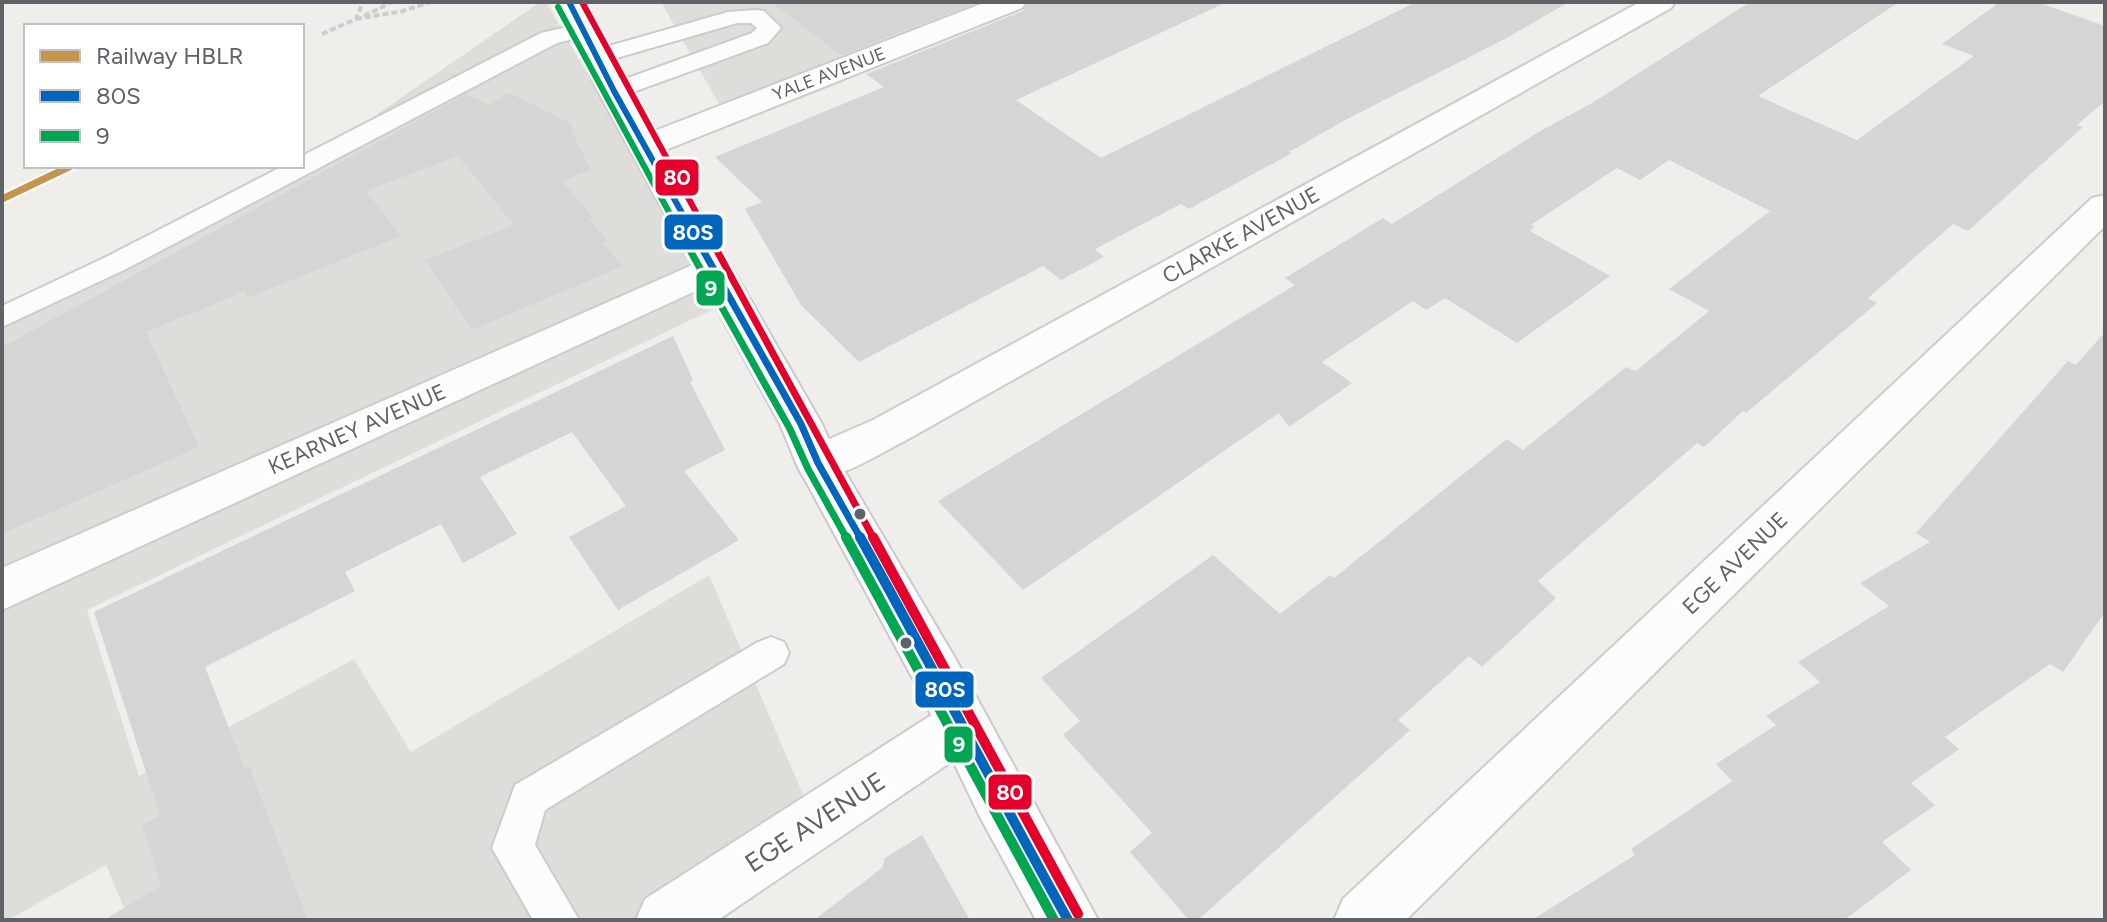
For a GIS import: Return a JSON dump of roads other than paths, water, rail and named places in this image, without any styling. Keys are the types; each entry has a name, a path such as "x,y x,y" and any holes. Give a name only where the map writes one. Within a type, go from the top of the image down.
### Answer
{"street":[{"name":"YALE AVENUE","path":"646,146 1012,2"},
{"name":"CLARKE AVENUE","path":"818,463 888,431 1661,2"},
{"path":"582,30 801,424 818,463 1068,920"},
{"name":"EGE AVENUE","path":"1364,920 2105,206"},
{"name":"KEARNEY AVENUE","path":"2,590 713,268"},
{"name":"EGE AVENUE","path":"666,920 963,724"}],"lane":[{"path":"304,165 549,38 582,30 756,16 770,28 760,38 614,91"},
{"path":"2,317 116,263 299,168"},
{"path":"557,920 513,848 529,798 771,653"}],"rail line":[{"name":"HBLR","path":"2,199 67,168"}]}
